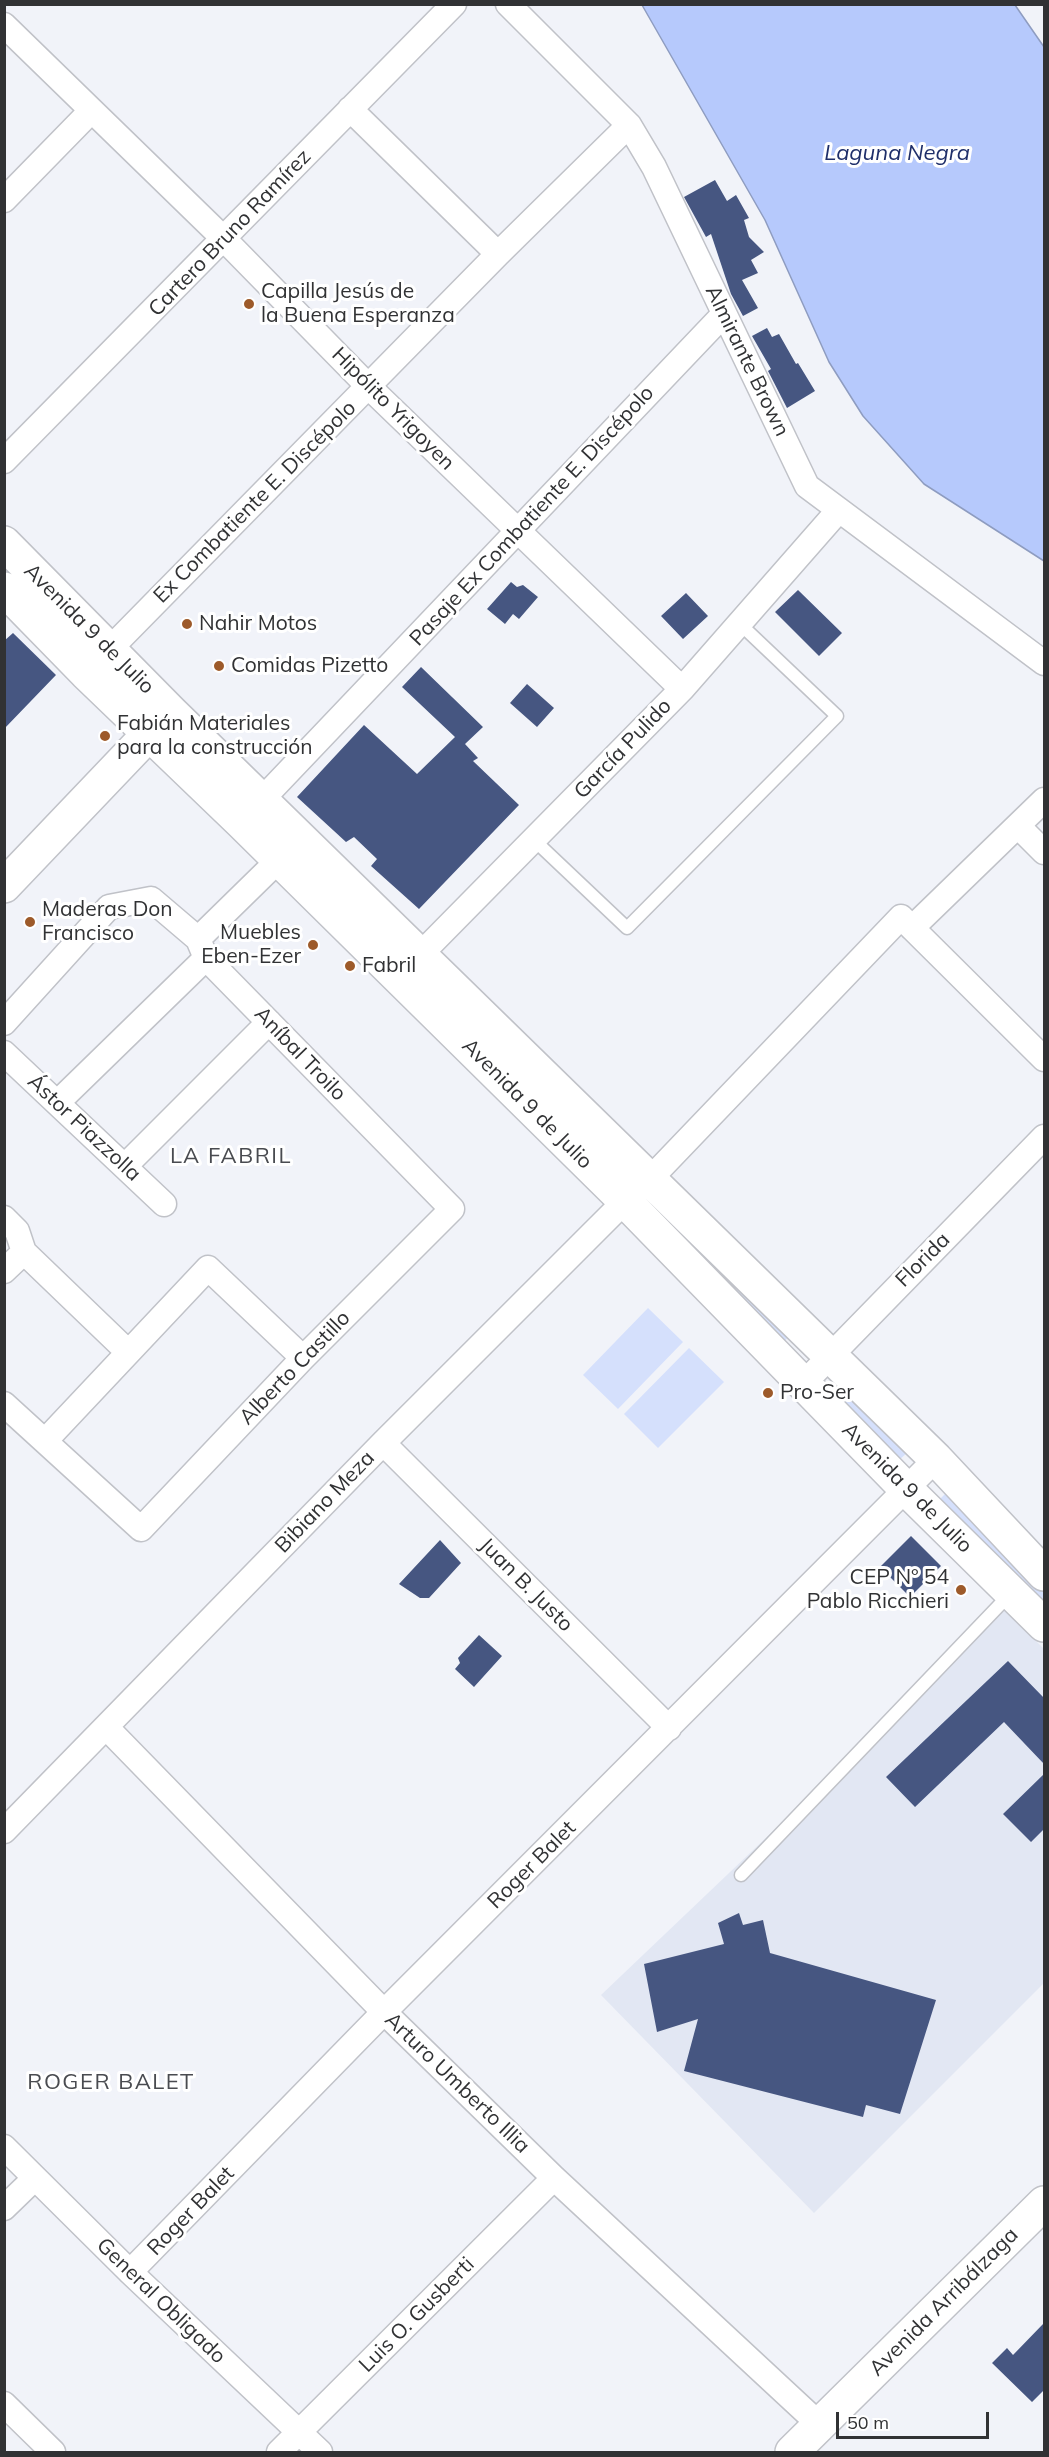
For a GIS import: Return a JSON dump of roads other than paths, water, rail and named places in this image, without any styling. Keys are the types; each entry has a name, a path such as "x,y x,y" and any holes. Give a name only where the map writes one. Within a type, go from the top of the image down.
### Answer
{"main road":[{"name":"Avenida 9 de Julio","path":"4,543 109,649 160,723"},
{"name":"Avenida 9 de Julio","path":"4,589 86,673 160,723 409,966 625,1201 907,1490 1044,1625"},
{"path":"6,882 160,723"},
{"name":"Avenida 9 de Julio","path":"409,966 650,1179 936,1459 1044,1574"},
{"name":"Avenida Arribálzaga","path":"792,2452 1044,2203"}],"street":[{"name":"Cartero Bruno Ramírez","path":"4,460 454,4"},
{"name":"Almirante Brown","path":"508,4 629,125 654,167 807,486 1044,663"},
{"name":"Hipólito Yrigoyen","path":"4,25 224,239 369,387 682,689"},
{"path":"350,110 498,254"},
{"path":"4,200 91,111"},
{"name":"Ex Combatiente E. Discépolo","path":"86,673 498,254 629,125"},
{"name":"Pasaje Ex Combatiente E. Discépolo","path":"252,811 724,314"},
{"name":"García Pulido","path":"409,966 682,689 738,622 838,511"},
{"name":"Bibiano Meza","path":"4,1831 383,1443 906,922 1018,826 1044,800"},
{"path":"1018,826 1044,852"},
{"path":"57,1103 202,949 290,849"},
{"name":"Aníbal Troilo","path":"4,1023 109,907 151,900 202,949 269,1022 452,1209"},
{"path":"906,922 1044,1059"},
{"path":"124,1166 269,1022"},
{"name":"Ástor Piazzolla","path":"4,1053 164,1204"},
{"name":"Florida","path":"803,1384 1044,1137"},
{"name":"Alberto Castillo","path":"45,1441 141,1529 303,1358 452,1209"},
{"path":"4,1218 17,1231 24,1252 128,1352"},
{"path":"4,1270 24,1252"},
{"path":"4,1404 45,1441 208,1268 303,1358"},
{"name":"Juan B. Justo","path":"383,1443 669,1728"},
{"name":"Roger Balet","path":"130,2272 384,2012 936,1459"},
{"name":"Arturo Umberto Illia","path":"106,1727 384,2012 554,2178 820,2425"},
{"name":"General Obligado","path":"4,2147 130,2272 320,2452"},
{"path":"4,2208 35,2178"},
{"name":"Luis O. Gusberti","path":"279,2452 554,2178"},
{"path":"4,2404 53,2452"}],"lane":[{"path":"534,840 627,928 837,716 738,622"},
{"path":"741,1875 1012,1592"}],"water":[{"name":"Laguna Negra","path":"642,5 1015,5 1044,47 1044,561 924,484 863,416 829,362 765,220"}],"place":[{"name":"Capilla Jesús de la Buena Esperanza","path":"249,304"},
{"name":"Nahir Motos","path":"187,624"},
{"name":"Comidas Pizetto","path":"219,666"},
{"name":"Fabián Materiales para la construcción","path":"105,736"},
{"name":"Maderas Don Francisco","path":"30,922"},
{"name":"Muebles Eben-Ezer","path":"313,945"},
{"name":"Fabril","path":"350,966"},
{"name":"Pro-Ser","path":"768,1393"},
{"name":"CEP Nº 54 Pablo Ricchieri","path":"961,1590"}],"district":[{"name":"LA FABRIL","path":"231,1156"},
{"name":"ROGER BALET","path":"111,2082"}]}
